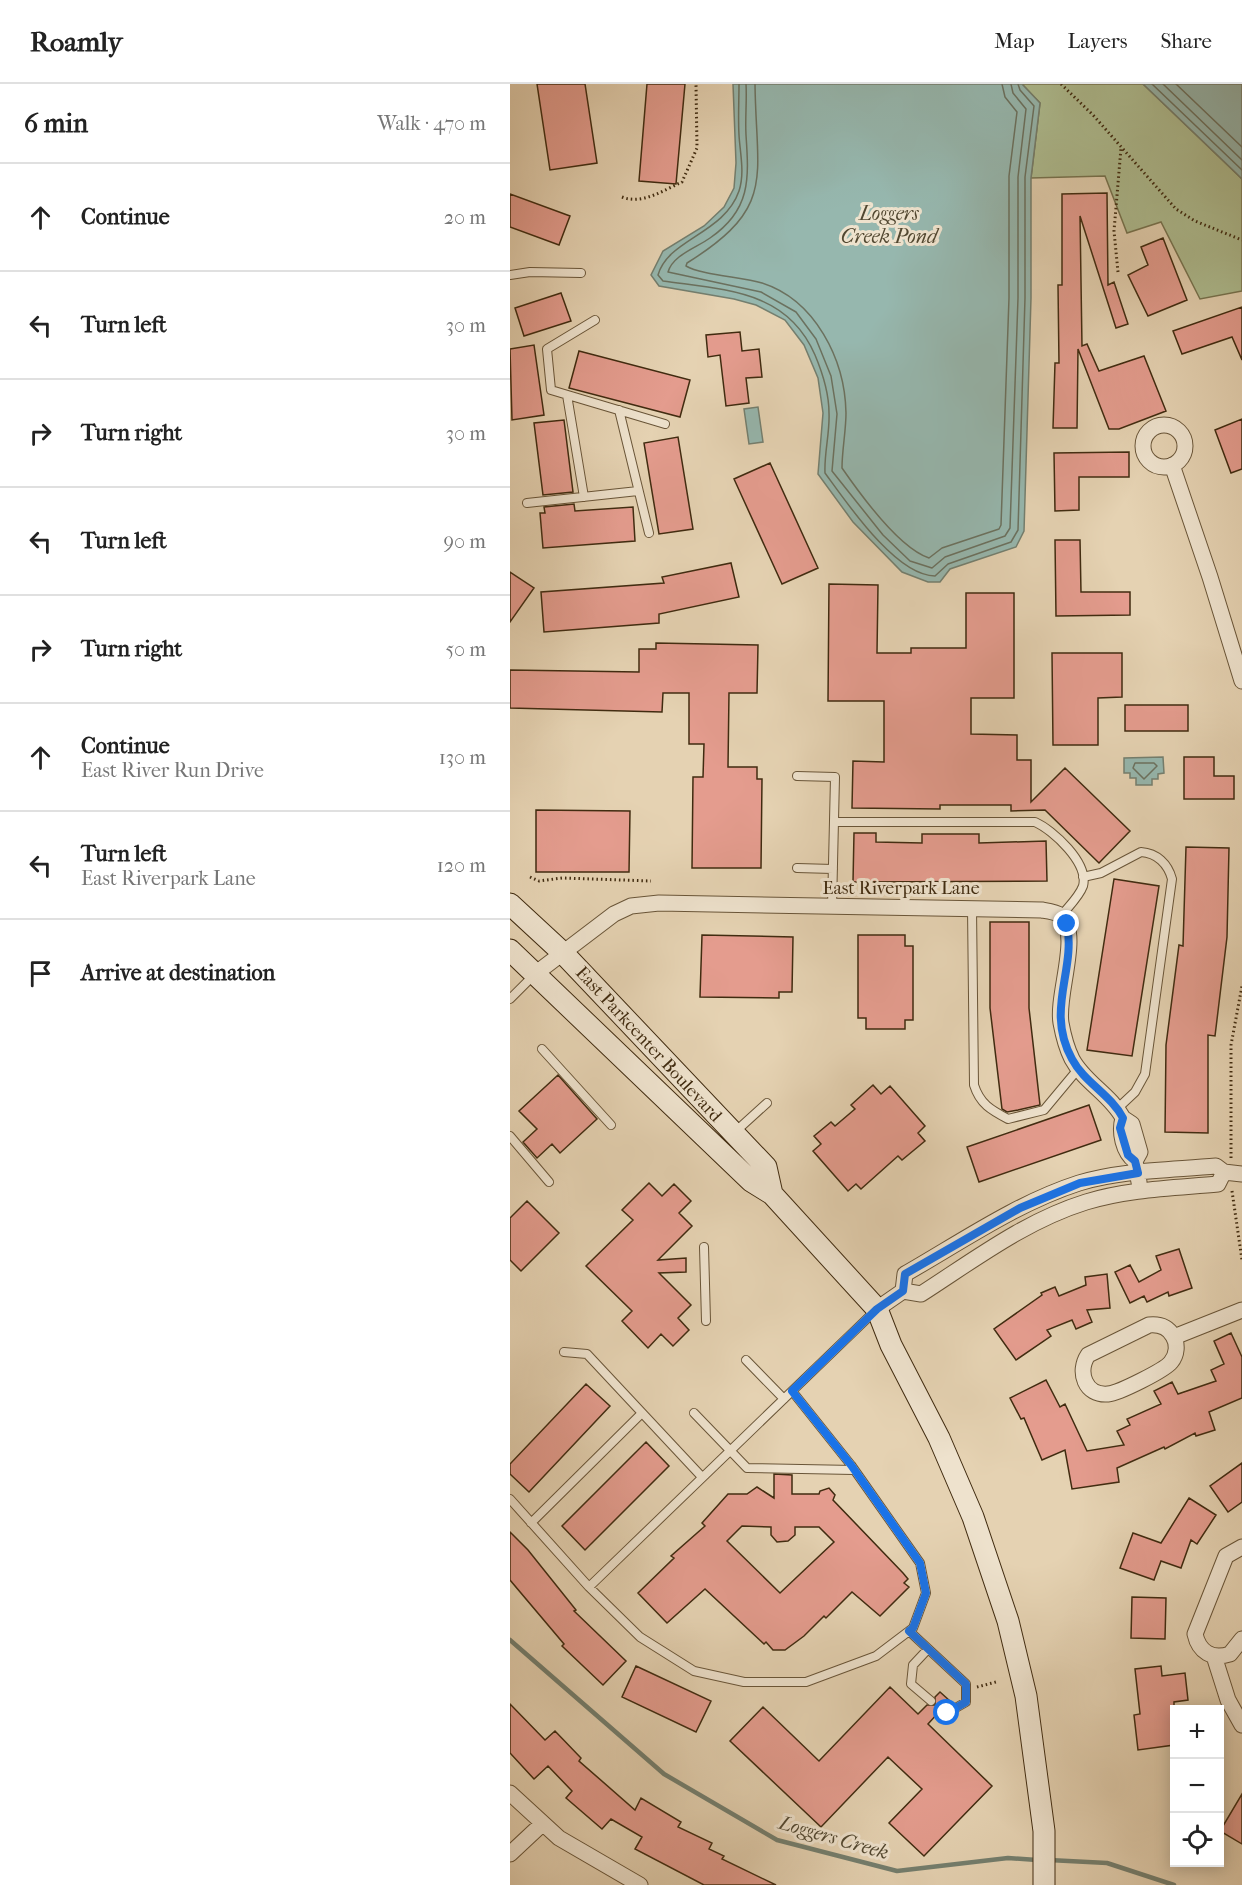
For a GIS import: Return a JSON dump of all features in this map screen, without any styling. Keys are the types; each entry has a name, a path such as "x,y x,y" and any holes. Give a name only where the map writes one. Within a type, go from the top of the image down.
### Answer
{"main road":[{"name":"East Parkcenter Boulevard","path":"510,904 563,952 766,1167 771,1194"},
{"name":"East Parkcenter Boulevard","path":"510,950 751,1181 771,1194 877,1309 891,1345 939,1438 973,1517 1008,1621 1026,1696 1044,1831 1044,1878"}],"street":[{"path":"1172,465 1242,681"},
{"name":"East Riverpark Lane","path":"534,974 614,914 631,906 659,903 972,908 1042,910 1061,916"},
{"path":"1061,916 1067,924 1070,940 1070,952 1060,998 1061,1023 1072,1058 1078,1068 1132,1124 1140,1152 1136,1167 1141,1191"},
{"path":"877,1309 903,1291 921,1294 1023,1228 1086,1202 1141,1191 1218,1184 1232,1173 1216,1166 1136,1167 1080,1183 1020,1208 905,1274 903,1291"},
{"path":"1174,1338 1242,1310"},
{"path":"1149,1325 1164,1327 1174,1338 1176,1352 1169,1365 1115,1393 1099,1393 1086,1384 1082,1369 1088,1355 1094,1350 1149,1325"},
{"path":"1242,1547 1226,1556 1196,1626 1195,1634 1201,1648 1215,1656 1230,1654 1242,1639"},
{"path":"1215,1656 1228,1700 1242,1725"},
{"path":"510,1793 559,1839 640,1885"},
{"path":"510,1854 541,1824"}],"lane":[{"path":"510,275 530,272 582,273"},
{"path":"595,320 547,349 551,390 665,424"},
{"path":"567,395 584,497"},
{"path":"619,410 649,532"},
{"path":"527,503 638,491"},
{"path":"797,776 835,777 832,907"},
{"path":"834,822 1035,822 1058,836 1079,866 1083,877 1083,886 1076,899 1061,916"},
{"path":"1083,877 1101,873 1141,852 1156,856 1170,870 1172,879 1145,1074 1120,1113"},
{"path":"797,868 833,869"},
{"path":"972,908 974,1085 978,1098 990,1110 1008,1119 1044,1110 1078,1068"},
{"path":"510,999 534,974"},
{"path":"542,1049 611,1125"},
{"path":"734,1133 767,1103"},
{"path":"510,1136 549,1182"},
{"path":"704,1247 706,1321"},
{"path":"589,1587 877,1309"},
{"path":"564,1352 587,1354 702,1477"},
{"path":"746,1360 784,1399"},
{"path":"510,1499 589,1587 640,1637 694,1671 744,1682 806,1682 876,1656 913,1628 926,1593 920,1563 854,1470 792,1391"},
{"path":"694,1413 747,1468 854,1470"},
{"path":"531,1523 641,1414"},
{"path":"909,1631 966,1684 966,1702 947,1713 942,1709"},
{"path":"928,1648 913,1665 911,1684 932,1701"}],"path":[{"path":"622,198 632,201 641,200 682,182 697,148 696,84"},
{"path":"1061,84 1093,115 1176,209 1242,240"},
{"path":"1118,272 1114,231 1122,147"},
{"path":"530,877 538,880 562,878 651,881"},
{"path":"1242,987 1231,1045 1233,1204 1242,1260"},
{"path":"977,1687 996,1682"}],"green space":[{"path":"1022,84 1143,84 1242,179 1242,291 1200,299 1161,222 1127,233 1105,176 1031,178 1040,103"}],"water":[{"name":"Loggers Creek Pond","path":"733,84 1022,84 1040,103 1031,178 1031,298 1024,531 1016,547 950,569 940,582 928,582 902,572 853,522 818,474 823,413 818,378 804,345 785,320 756,305 734,299 659,286 651,275 663,251 704,226 724,207 734,188 736,163"},
{"path":"1143,84 1242,84 1242,179 1236,173"},
{"path":"758,407 763,442 749,444 744,409"},
{"path":"1163,757 1164,773 1158,774 1158,779 1152,779 1152,785 1136,785 1136,778 1130,778 1130,773 1124,773 1124,758"}],"building":[{"path":"537,84 585,84 597,163 550,170"},
{"path":"647,84 685,84 676,184 639,181"},
{"path":"1107,193 1108,285 1114,282 1128,324 1116,328 1080,216 1082,346 1087,344 1099,371 1144,356 1166,411 1119,429 1109,429 1078,349 1077,428 1053,428 1055,363 1059,363 1058,285 1062,285 1062,194"},
{"path":"510,194 570,216 559,245 510,227"},
{"path":"1163,238 1187,300 1148,316 1128,275 1148,265 1141,247"},
{"path":"561,293 571,321 524,336 515,308"},
{"path":"1242,307 1242,360 1232,337 1182,354 1173,331"},
{"path":"740,332 742,351 759,349 762,377 746,378 749,403 726,406 720,355 708,357 706,335"},
{"path":"534,345 544,415 512,420 510,349"},
{"path":"579,351 690,380 680,417 569,388"},
{"path":"1242,419 1242,469 1231,473 1215,430"},
{"path":"564,420 573,492 543,495 534,423"},
{"path":"678,437 693,529 659,534 644,443"},
{"path":"1129,452 1129,477 1079,477 1079,510 1055,511 1054,453"},
{"path":"770,463 818,568 782,584 734,479"},
{"path":"574,504 575,511 633,507 635,541 543,548 540,513 545,513 544,507"},
{"path":"1055,540 1080,540 1081,592 1130,592 1130,615 1056,616"},
{"path":"731,563 739,597 659,614 659,623 544,632 541,592 664,583 662,577"},
{"path":"510,572 534,588 510,622"},
{"path":"829,584 878,585 877,653 911,653 911,648 966,648 966,593 1014,593 1014,698 971,698 971,734 1017,735 1017,760 1031,760 1031,802 1065,768 1130,831 1099,863 1045,810 1011,811 1011,805 940,805 940,809 852,808 853,761 884,762 884,701 828,701"},
{"path":"656,643 758,645 757,693 729,693 728,767 757,767 757,779 762,779 761,868 692,868 693,777 703,777 704,744 689,744 689,693 663,693 662,712 510,708 510,670 639,672 639,649 656,649"},
{"path":"1052,653 1122,653 1122,697 1098,698 1098,745 1053,745"},
{"path":"1125,705 1188,705 1188,731 1125,731"},
{"path":"1184,757 1214,757 1214,776 1234,776 1234,799 1184,799"},
{"path":"536,810 630,811 629,872 536,872"},
{"path":"854,833 876,833 876,842 922,843 922,834 979,834 979,843 1046,841 1047,881 853,882"},
{"path":"1186,847 1229,848 1227,937 1215,1036 1208,1035 1208,1133 1165,1132 1166,1045 1179,945 1183,946"},
{"path":"1114,879 1159,886 1132,1056 1087,1050"},
{"path":"990,922 1029,922 1029,1008 1040,1105 1007,1112 1002,1109 990,1008"},
{"path":"702,935 793,937 792,992 779,992 779,998 700,997"},
{"path":"858,935 905,935 905,946 913,946 913,1020 905,1020 905,1029 866,1029 866,1018 858,1018"},
{"path":"558,1075 597,1119 560,1153 552,1144 537,1158 523,1142 537,1129 519,1111"},
{"path":"873,1085 881,1094 890,1086 925,1126 918,1133 925,1141 902,1160 898,1156 861,1189 856,1184 848,1191 813,1151 821,1144 814,1136 831,1122 835,1126 855,1109 851,1105"},
{"path":"1089,1105 1101,1140 979,1182 967,1147"},
{"path":"649,1183 662,1196 674,1184 691,1201 679,1213 692,1226 658,1260 686,1258 686,1272 659,1273 691,1305 678,1318 689,1330 673,1346 661,1334 648,1348 622,1321 632,1311 586,1266 633,1220 622,1210"},
{"path":"527,1201 559,1233 521,1271 510,1260 510,1218"},
{"path":"1179,1249 1192,1288 1169,1296 1168,1292 1147,1302 1144,1296 1130,1303 1115,1272 1130,1265 1139,1282 1161,1270 1156,1256"},
{"path":"1107,1274 1110,1308 1087,1310 1092,1322 1076,1329 1072,1320 1047,1330 1051,1336 1016,1360 994,1329 1042,1295 1041,1293 1055,1287 1059,1296 1086,1285 1085,1277"},
{"path":"1231,1333 1242,1357 1242,1398 1209,1412 1215,1430 1196,1436 1195,1433 1165,1449 1164,1447 1117,1468 1119,1482 1072,1489 1065,1450 1042,1460 1024,1418 1021,1419 1010,1398 1046,1380 1060,1407 1065,1404 1087,1451 1124,1445 1117,1431 1130,1425 1127,1419 1161,1404 1154,1391 1172,1382 1178,1394 1216,1381 1211,1370 1224,1364 1214,1341"},
{"path":"586,1384 610,1406 529,1492 510,1474 510,1464"},
{"path":"646,1442 669,1466 585,1550 562,1526"},
{"path":"1242,1463 1242,1502 1228,1512 1210,1486"},
{"path":"774,1474 792,1475 792,1494 819,1494 820,1491 829,1488 835,1495 833,1500 903,1573 908,1579 904,1583 909,1587 880,1616 852,1592 826,1618 824,1616 804,1636 785,1650 773,1650 766,1642 764,1644 705,1589 667,1623 638,1593 674,1558 671,1556 705,1526 702,1523 728,1494 747,1494 757,1487 774,1498","holes":["742,1526 771,1527 771,1535 777,1542 788,1541 795,1535 795,1527 819,1527 834,1542 780,1593 727,1541"]},
{"path":"1189,1498 1216,1515 1197,1544 1191,1540 1181,1568 1161,1561 1154,1580 1120,1568 1133,1533 1161,1543"},
{"path":"510,1532 528,1550 576,1610 574,1611 626,1661 603,1685 562,1646 564,1644 510,1580"},
{"path":"1132,1597 1166,1598 1165,1639 1131,1638"},
{"path":"636,1666 711,1701 696,1732 622,1697"},
{"path":"1161,1666 1162,1676 1185,1673 1188,1700 1174,1702 1174,1705 1170,1705 1170,1746 1138,1750 1134,1715 1140,1714 1135,1669"},
{"path":"890,1687 918,1714 927,1705 935,1705 935,1697 940,1692 950,1701 946,1705 938,1705 938,1713 928,1724 992,1786 924,1856 889,1823 922,1789 888,1757 821,1827 730,1741 763,1707 819,1761"},
{"path":"510,1704 545,1740 555,1731 581,1758 579,1761 635,1810 641,1798 681,1822 678,1827 712,1843 709,1849 724,1856 722,1859 776,1885 704,1885 635,1849 642,1837 611,1819 602,1829 566,1798 572,1791 548,1766 534,1779 510,1753"},
{"path":"1242,1794 1242,1844 1224,1833 1224,1824"}],"waterway":[{"name":"Loggers Creek","path":"510,1640 664,1774 777,1840 897,1871 1008,1858 1037,1860"},
{"name":"Loggers Creek","path":"1049,1860 1107,1863 1174,1885"}],"route":[{"path":"947,1713 966,1702 966,1684 909,1631 913,1628 926,1593 920,1563 851,1465 792,1391 877,1309 903,1291 905,1274 1020,1208 1080,1183 1138,1173 1135,1161 1128,1155 1120,1128 1123,1118 1118,1108 1078,1068 1072,1058 1061,1023 1060,998 1070,952 1067,924"}]}
